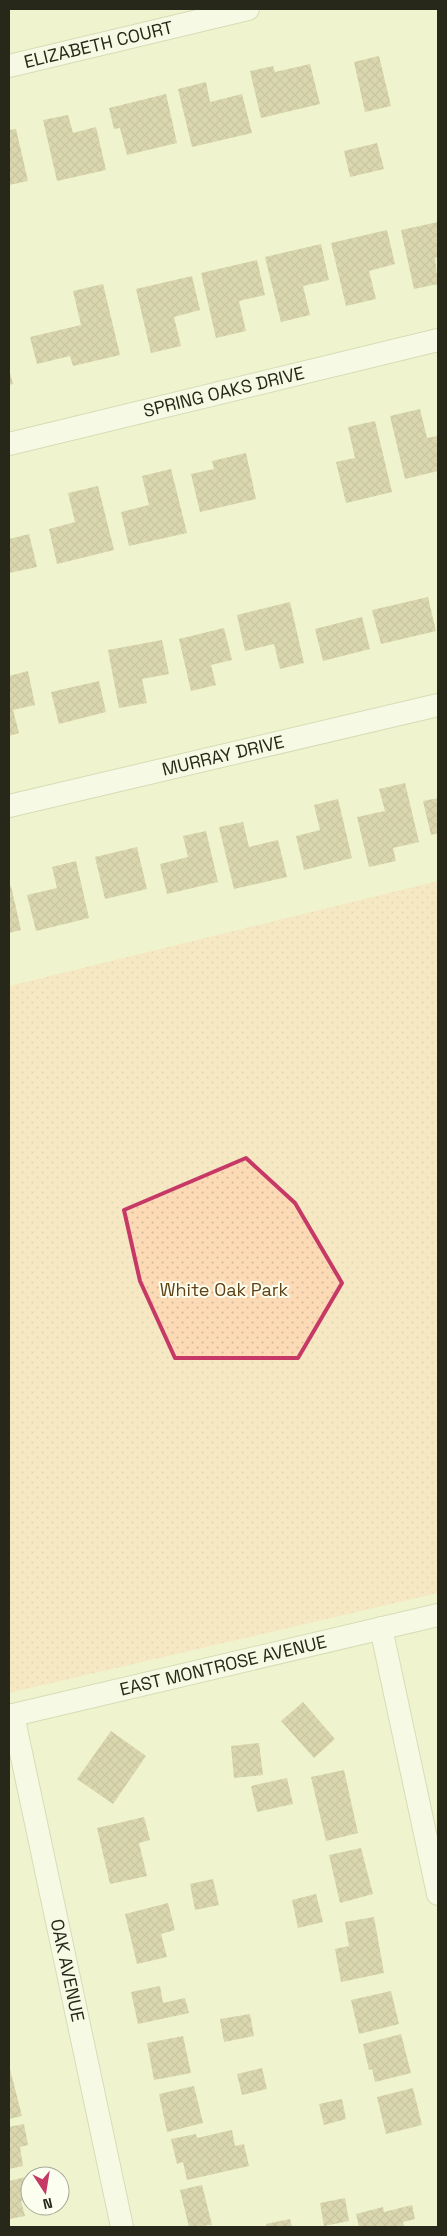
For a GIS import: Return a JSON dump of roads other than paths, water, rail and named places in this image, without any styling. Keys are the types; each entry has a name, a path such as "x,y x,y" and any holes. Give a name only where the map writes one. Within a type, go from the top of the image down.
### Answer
{"street":[{"name":"ELIZABETH COURT","path":"9,66 248,9"},
{"name":"SPRING OAKS DRIVE","path":"9,444 438,340"},
{"name":"MURRAY DRIVE","path":"9,806 438,705"},
{"name":"EAST MONTROSE AVENUE","path":"11,1715 438,1615"},
{"path":"381,1628 438,1894"},
{"name":"OAK AVENUE","path":"11,1715 122,2227"}],"park label":[{"name":"White Oak Park","path":"224,1290"}]}
